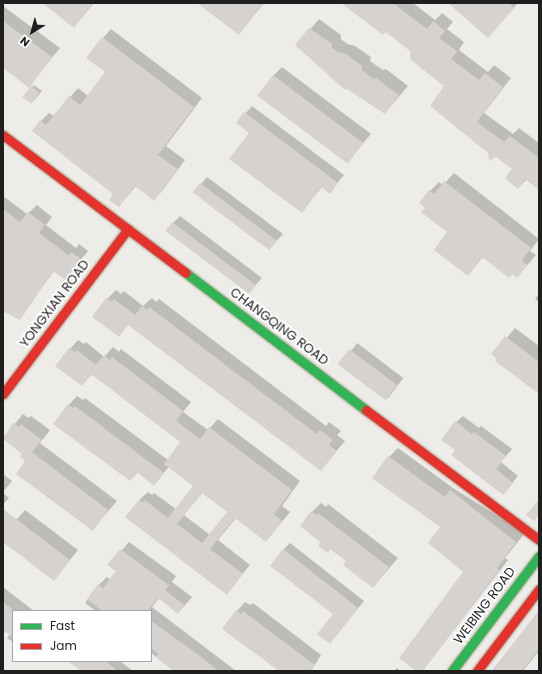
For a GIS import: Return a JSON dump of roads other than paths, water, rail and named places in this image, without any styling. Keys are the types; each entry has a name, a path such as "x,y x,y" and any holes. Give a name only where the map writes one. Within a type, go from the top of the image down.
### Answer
{"street":[{"name":"CHANGQING ROAD","path":"3,135 539,540"},
{"name":"YONGXIAN ROAD","path":"3,394 128,229"},
{"name":"WEIBING ROAD","path":"452,671 539,556"},
{"path":"476,671 539,589"}]}
